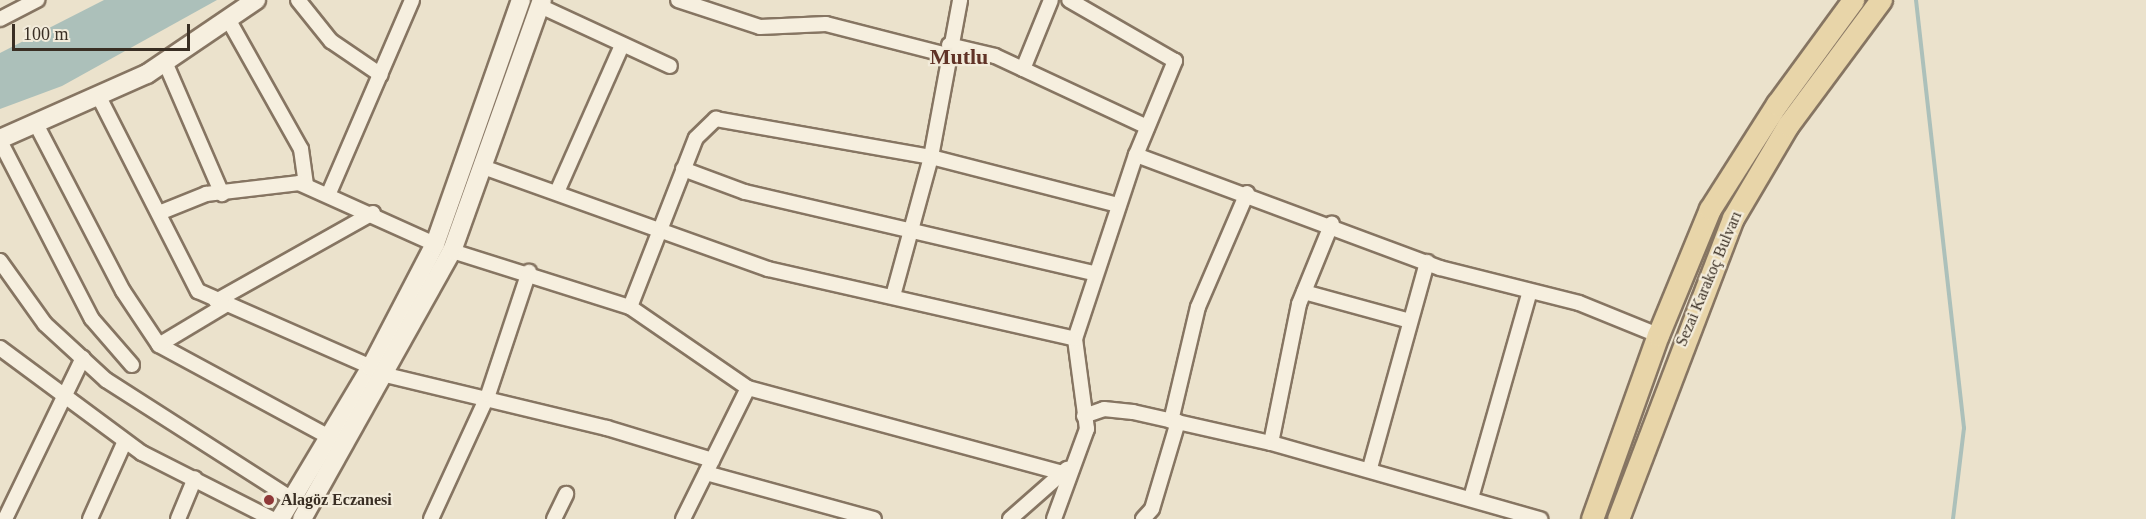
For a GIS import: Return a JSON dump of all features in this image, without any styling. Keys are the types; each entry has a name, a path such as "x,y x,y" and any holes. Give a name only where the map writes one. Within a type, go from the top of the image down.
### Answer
{"main road":[{"path":"0,140 99,97 165,62 256,0"},
{"path":"443,248 521,0"},
{"path":"1592,519 1658,335 1710,209 1777,104 1853,0"},
{"name":"Sezai Karakoç Bulvarı","path":"1618,519 1733,218 1788,125 1881,0"},
{"path":"302,519 483,167 541,3"},
{"path":"280,519 331,438 379,371"}],"street":[{"path":"0,19 13,6 37,0"},
{"path":"298,0 332,41 381,75"},
{"path":"329,193 412,0"},
{"path":"678,0 760,27 826,24 948,50 1023,69 1147,127"},
{"path":"893,296 931,157 948,50 960,0"},
{"path":"1023,69 1051,0"},
{"path":"1054,519 1087,429 1075,339 1094,273 1118,205 1175,61 1069,0"},
{"path":"541,3 622,45 670,66"},
{"path":"228,19 301,149 306,185"},
{"path":"557,192 622,45"},
{"path":"165,62 222,194"},
{"path":"99,97 198,291 220,304 271,319 379,371 486,400 607,428 709,467 874,519"},
{"path":"630,307 683,169 703,127 716,119 931,157 1118,205"},
{"path":"36,124 123,291 159,345 331,438"},
{"path":"0,140 92,319 132,365"},
{"path":"1136,155 1332,224 1426,262 1580,303 1658,335"},
{"path":"483,167 557,192 657,233 768,269 1075,339"},
{"path":"683,169 745,192 1094,273"},
{"path":"159,213 222,194 306,185 373,213 443,248 529,272 630,307 748,388 1064,473"},
{"path":"1143,519 1152,509 1175,421 1198,308 1247,193"},
{"path":"159,345 220,304 373,213"},
{"path":"1271,443 1304,292 1332,224"},
{"path":"0,261 45,324 106,380 292,499"},
{"path":"1370,468 1426,262"},
{"path":"431,519 486,400 529,272"},
{"path":"1471,498 1530,291"},
{"path":"1304,292 1410,321"},
{"path":"0,348 125,441 272,519"},
{"path":"5,519 62,395 83,358"},
{"path":"683,519 748,388"},
{"path":"1084,416 1104,409 1175,421 1370,468 1540,519"},
{"path":"90,519 125,441"},
{"path":"1010,519 1075,462"},
{"path":"178,519 195,478"},
{"path":"554,519 566,494"}],"water":[{"path":"104,0 217,0 62,86 0,109 0,53"}],"waterway":[{"path":"1916,0 1964,428 1953,519"}],"place":[{"name":"Alagöz Eczanesi","path":"269,500"}],"district":[{"name":"Mutlu","path":"959,57"}]}
